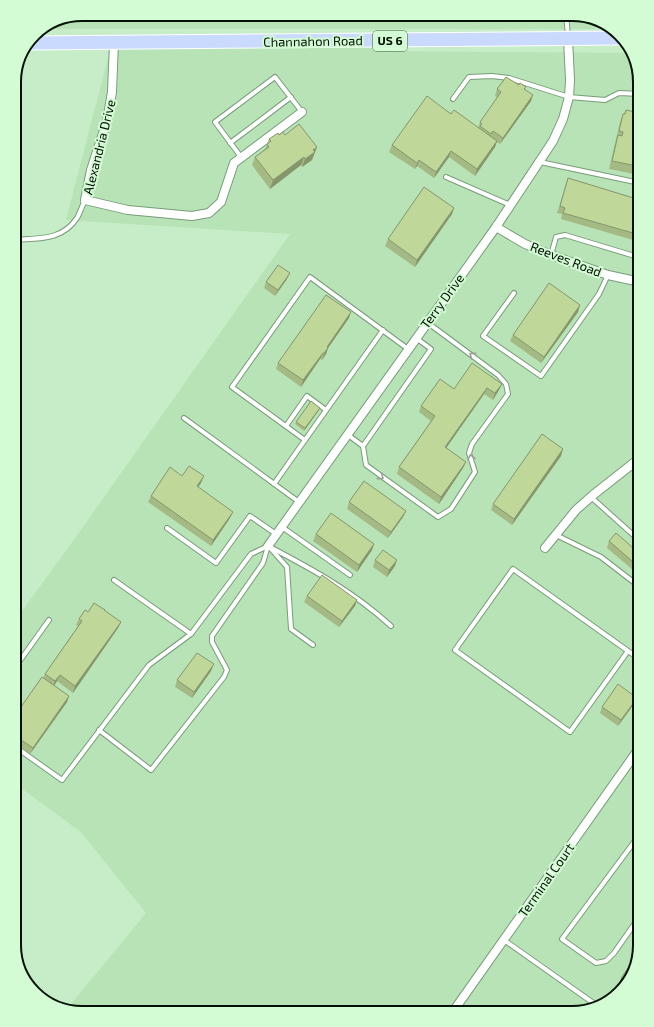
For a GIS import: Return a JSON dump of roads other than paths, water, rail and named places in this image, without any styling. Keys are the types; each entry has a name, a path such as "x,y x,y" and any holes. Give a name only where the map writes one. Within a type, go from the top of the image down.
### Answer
{"main road":[{"name":"Channahon Road","path":"36,43 114,44 614,38"}],"street":[{"name":"Terry Drive","path":"268,546 496,227 553,141 563,120 569,97 570,80 568,38"},
{"name":"Alexandria Drive","path":"114,44 112,92 107,121 91,170 85,200 128,210 192,216 209,213 222,202 234,163 302,112"},
{"name":"Reeves Road","path":"496,227 525,244 551,255 608,276 633,281"},
{"path":"545,548 576,510 591,496 633,463"},
{"name":"Terminal Court","path":"457,1006 633,757"}],"lane":[{"path":"567,21 568,38"},
{"path":"453,99 469,77 492,76 509,78 569,97 605,100 619,93 633,94"},
{"path":"241,158 215,122 275,77 302,112"},
{"path":"230,143 291,97"},
{"path":"540,162 633,182"},
{"path":"446,177 510,205"},
{"path":"21,239 48,237 64,232 77,218 85,200"},
{"path":"551,255 556,237 565,235 633,255"},
{"path":"514,293 483,336 541,376 599,294 608,276"},
{"path":"305,440 232,387 310,277 408,349"},
{"path":"347,434 363,446 366,465 438,517 451,509 475,472 469,453 472,444 508,394 506,384 498,375 427,323"},
{"path":"274,484 383,330"},
{"path":"363,446 431,350 416,338"},
{"path":"286,426 307,396 326,410"},
{"path":"301,404 306,408"},
{"path":"296,412 301,416"},
{"path":"315,415 320,418"},
{"path":"184,418 299,502"},
{"path":"310,423 314,426"},
{"path":"591,496 633,535"},
{"path":"167,528 216,563 250,516 276,534"},
{"path":"282,526 350,575"},
{"path":"556,534 601,557 633,582"},
{"path":"268,546 324,576 368,605 391,626"},
{"path":"21,751 62,780 149,665 191,634 251,554 268,546"},
{"path":"268,546 287,567 291,629 313,645"},
{"path":"99,730 151,770 224,677 227,670 212,642 212,636 263,563 268,546"},
{"path":"628,651 570,732 455,650 513,569 633,654"},
{"path":"114,580 191,634"},
{"path":"21,659 49,620"},
{"path":"633,843 562,939 596,963 606,961 614,953 633,926"},
{"path":"504,940 593,1002"}]}
